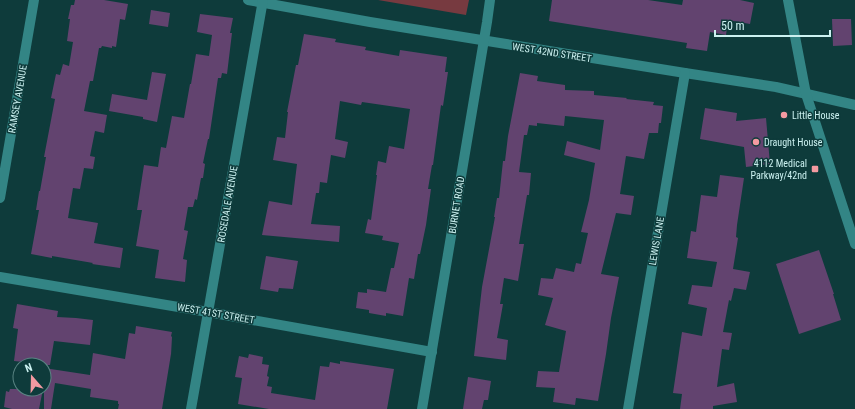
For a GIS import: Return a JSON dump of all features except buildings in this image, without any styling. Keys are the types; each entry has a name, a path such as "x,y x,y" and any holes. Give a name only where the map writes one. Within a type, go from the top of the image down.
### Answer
{"street":[{"name":"RAMSEY AVENUE","path":"0,198 34,0"},
{"name":"WEST 42ND STREET","path":"248,0 263,1 370,22 776,87 855,105"},
{"name":"BURNET ROAD","path":"422,409 490,0"},
{"path":"788,0 806,94 855,244"},
{"name":"ROSEDALE AVENUE","path":"191,409 263,1"},
{"name":"LEWIS LANE","path":"628,409 685,73"},
{"name":"WEST 41ST STREET","path":"0,277 432,352"}],"shaded area":[{"path":"378,0 469,0 466,15"}],"place":[{"name":"Little House","path":"784,115"},
{"name":"Draught House","path":"756,142"},
{"name":"4112 Medical Parkway/42nd","path":"815,169"}]}
